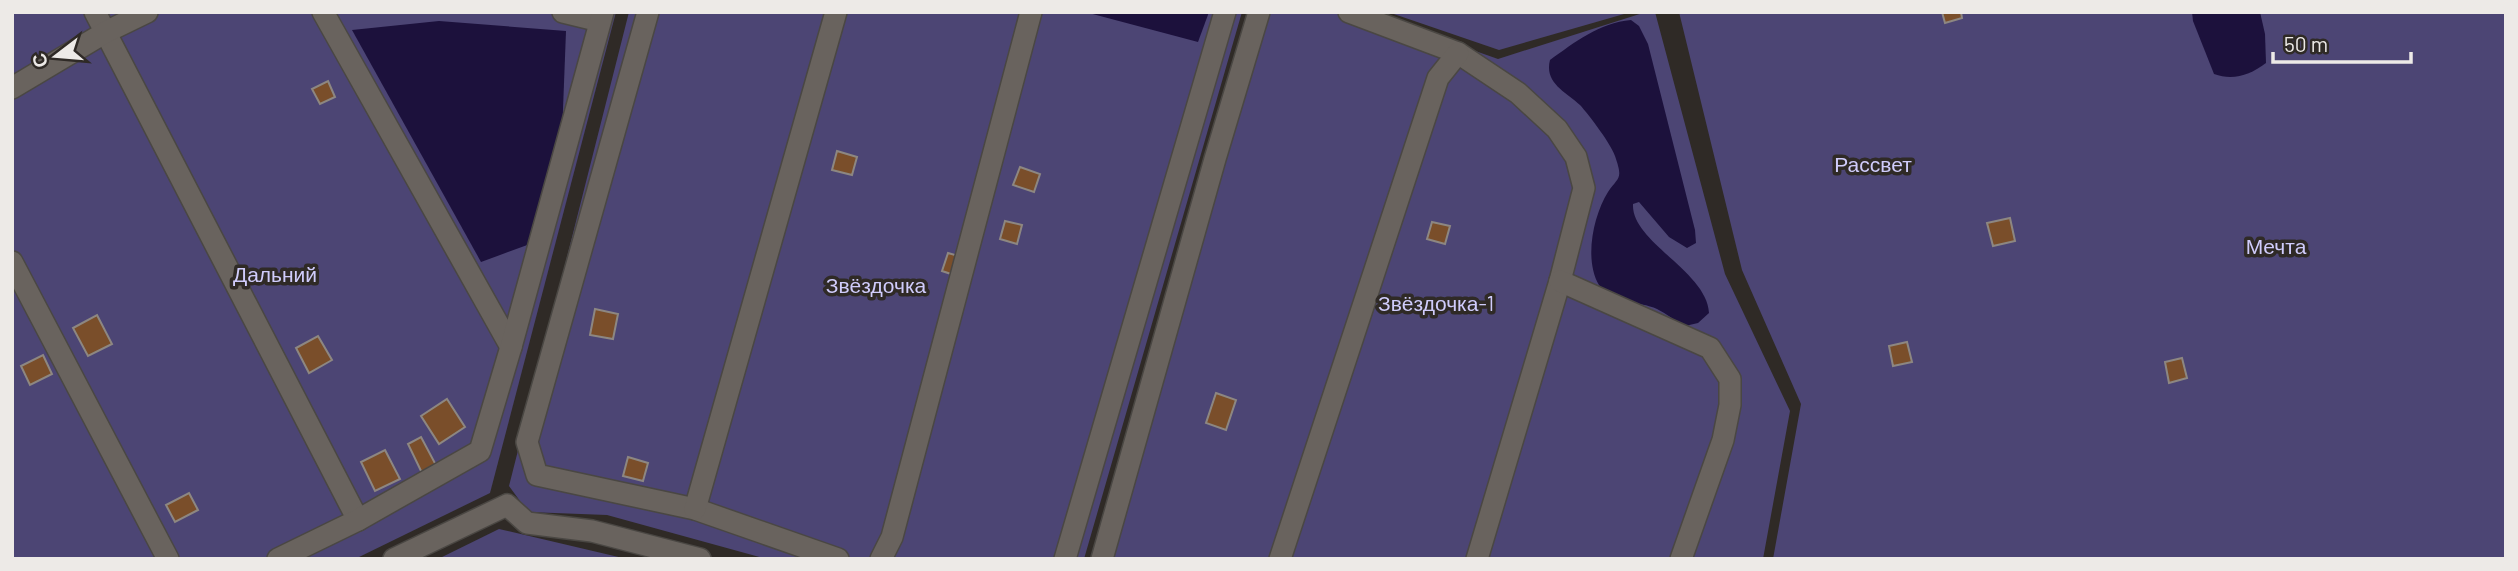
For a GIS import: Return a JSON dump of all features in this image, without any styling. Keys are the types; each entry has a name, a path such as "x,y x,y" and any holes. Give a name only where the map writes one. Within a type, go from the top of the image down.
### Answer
{"street":[{"path":"95,12 358,520"},
{"path":"12,88 106,32 147,12"},
{"path":"323,12 512,347"},
{"path":"278,559 358,520 480,451 512,347 602,17 563,12"},
{"path":"648,12 527,442 537,474 695,509 838,559"},
{"path":"695,509 836,12"},
{"path":"881,559 892,537 1031,12"},
{"path":"1065,559 1225,12"},
{"path":"1102,559 1259,12"},
{"path":"1349,12 1458,53 1518,93 1557,129 1576,157 1584,188 1560,281 1477,559"},
{"path":"1280,559 1438,78 1458,53"},
{"path":"12,262 169,559"},
{"path":"1560,281 1710,348 1730,379 1730,405 1723,440 1681,559"},
{"path":"394,559 507,505 527,523 592,531 636,551 700,559"}],"green space":[{"name":"Дальний","path":"12,12 616,12 490,493 355,559 12,559"},
{"name":"Звёздочка","path":"629,12 1242,12 1084,559 767,559 607,515 528,512 509,486"},
{"name":"Звёздочка-1","path":"1257,12 1365,12 1498,59 1646,12 1655,12 1725,274 1790,411 1763,559 1098,559"},
{"path":"1388,12 1631,12 1499,50"},
{"name":"Мечта","path":"1679,12 2506,12 2506,559 1773,559 1801,404 1742,270"},
{"path":"499,529 627,559 438,559"}],"shaded area":[{"path":"1085,12 1209,12 1198,42"},
{"path":"2192,12 2260,12 2265,34 2266,63 2241,76 2214,74"},
{"path":"1631,20 1639,26 1648,44 1696,243 1687,248 1669,237 1639,202 1633,204 1636,218 1644,231 1684,270 1705,298 1709,313 1698,323 1685,326 1650,306 1610,295 1599,285 1592,263 1592,238 1598,213 1618,178 1618,166 1614,153 1595,123 1550,75 1550,60 1588,34 1608,25"},
{"path":"439,21 566,31 561,161 530,244 481,262 352,30"}],"building":[{"path":"1942,12 1961,12 1962,18 1945,23"},
{"path":"328,81 335,97 320,104 312,89"},
{"path":"837,151 857,157 852,175 832,170"},
{"path":"1020,167 1040,174 1034,192 1013,185"},
{"path":"2010,218 2015,241 1993,246 1987,223"},
{"path":"1005,221 1022,225 1017,244 1000,239"},
{"path":"1432,222 1450,226 1445,244 1427,239"},
{"path":"948,253 962,257 957,276 942,271"},
{"path":"595,309 618,314 613,339 590,335"},
{"path":"97,315 112,344 88,356 73,328"},
{"path":"318,336 332,360 309,373 296,348"},
{"path":"1907,342 1912,362 1893,366 1889,346"},
{"path":"43,355 52,374 30,385 21,366"},
{"path":"2182,358 2187,378 2169,383 2165,362"},
{"path":"1216,393 1236,400 1226,430 1206,423"},
{"path":"447,399 465,427 439,444 421,416"},
{"path":"421,437 437,467 423,475 408,444"},
{"path":"385,450 400,479 375,491 361,462"},
{"path":"628,457 648,463 643,481 623,476"},
{"path":"189,493 198,510 175,522 166,505"}],"park label":[{"name":"Рассвет","path":"1873,165"}]}
